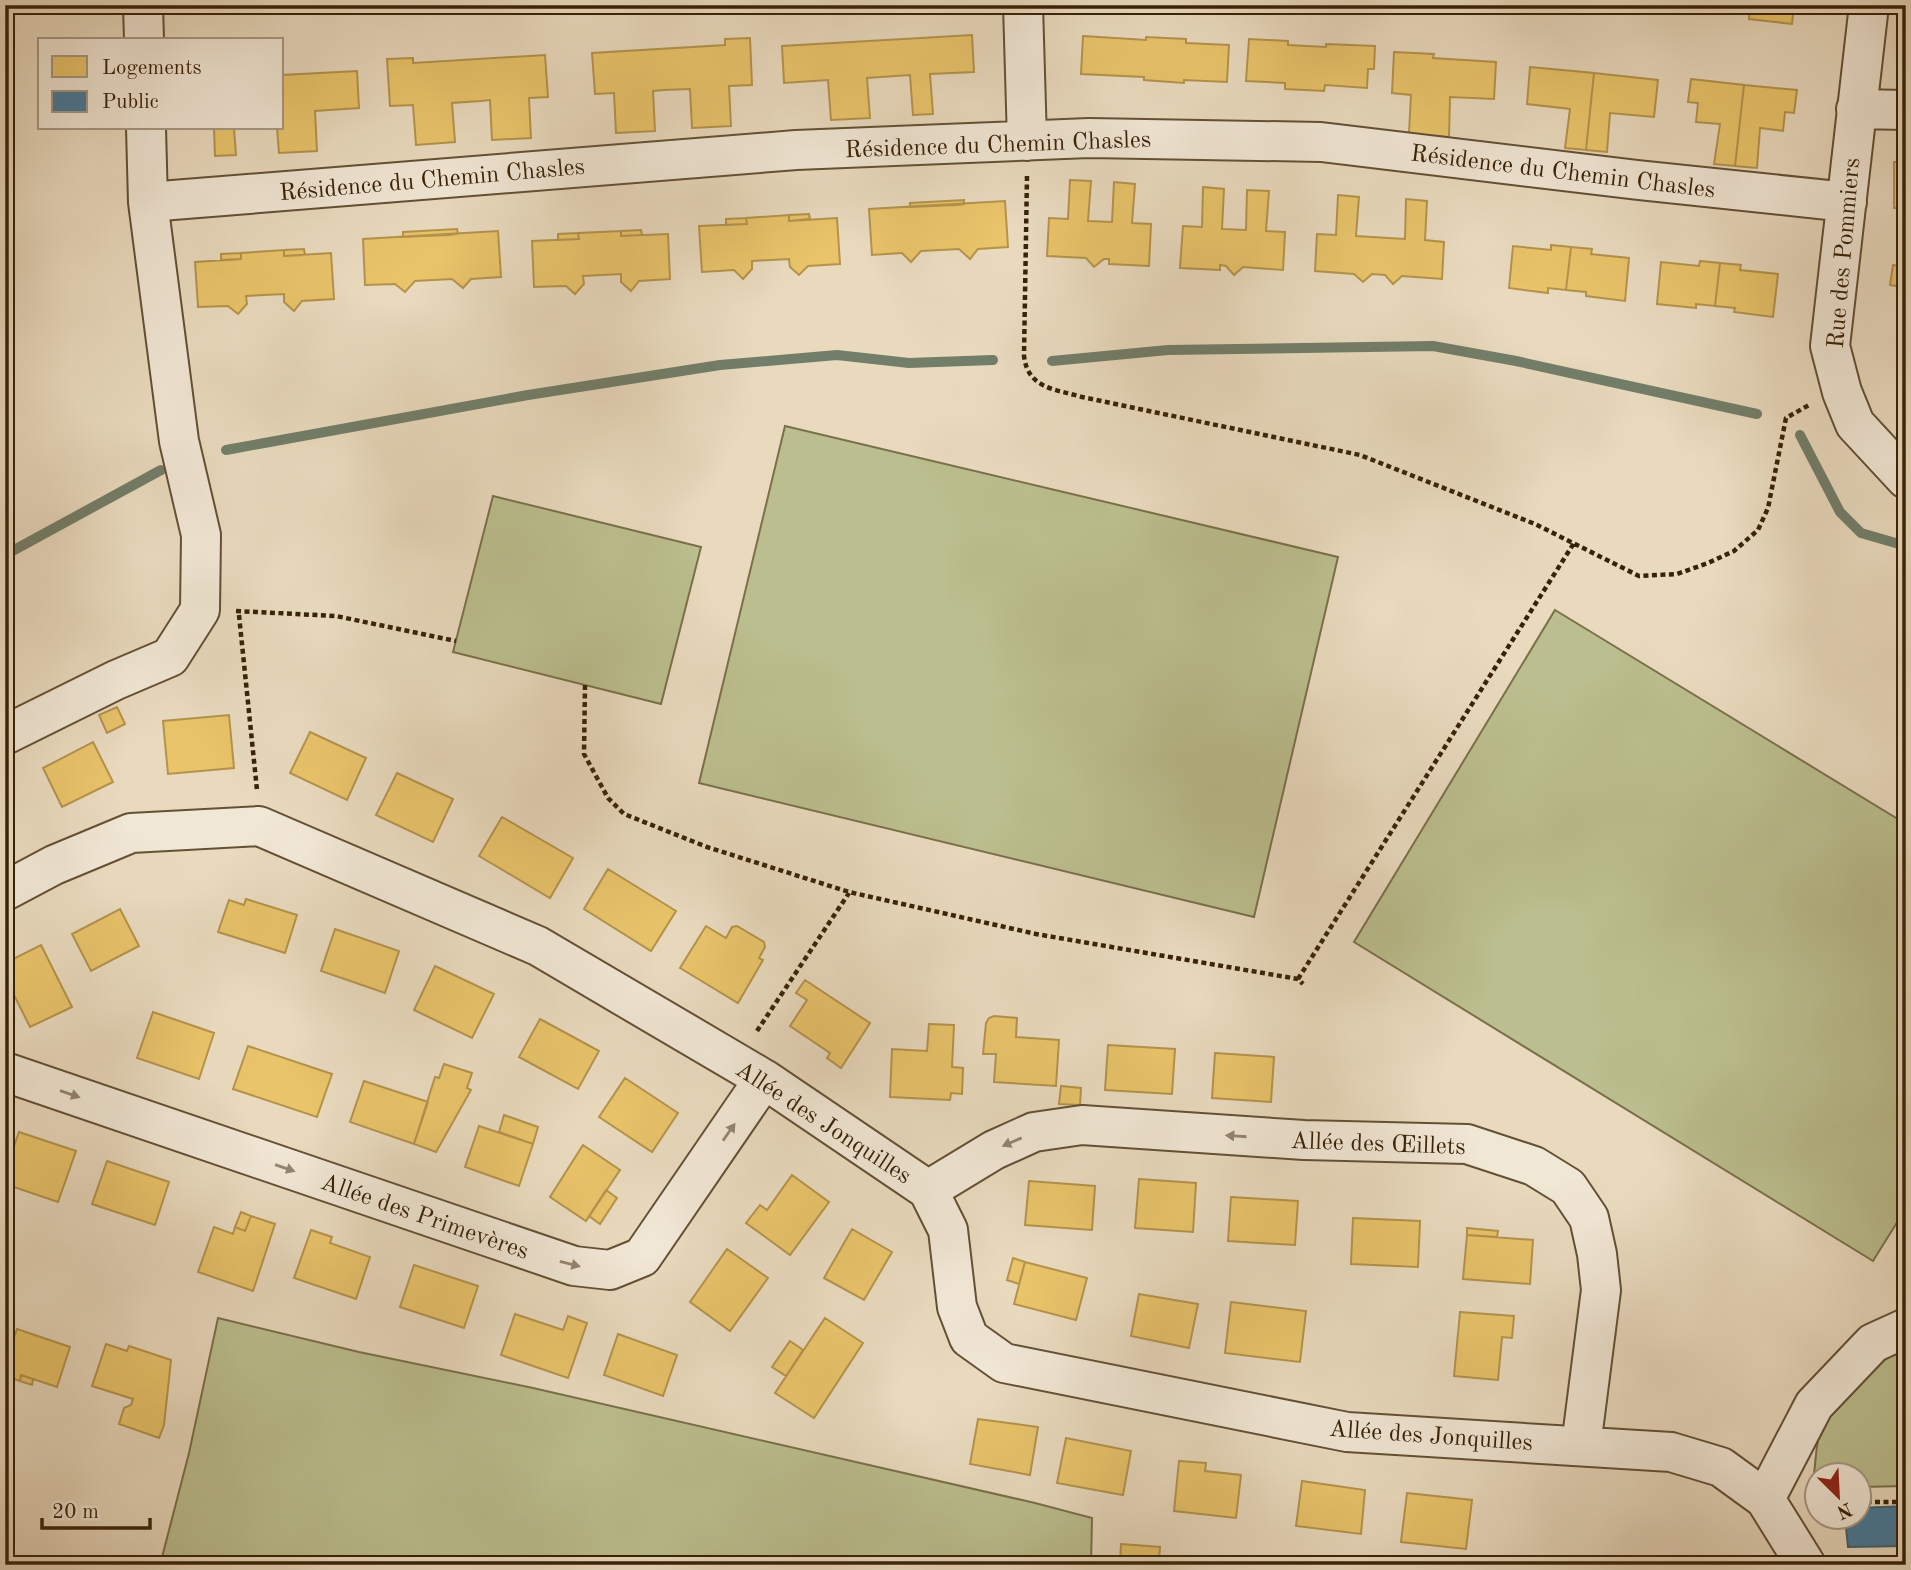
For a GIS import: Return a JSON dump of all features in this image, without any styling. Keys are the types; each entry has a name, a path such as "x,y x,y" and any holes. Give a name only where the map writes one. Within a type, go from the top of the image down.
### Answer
{"street":[{"path":"143,5 144,38"},
{"path":"1023,5 1027,141"},
{"name":"Rue des Pommiers","path":"1869,5 1830,346 1855,424 1906,479"},
{"path":"1856,109 1906,110"},
{"path":"5,735 116,680 170,657 200,610 201,535 179,441 148,202 146,130"},
{"name":"Résidence du Chemin Chasles","path":"148,202 796,150 1089,138 1321,142 1847,202"},
{"name":"Allée des Jonquilles","path":"5,891 54,865 131,833 259,826 538,946 749,1071 928,1190 948,1230 957,1307 969,1338 1004,1363 1347,1432 1671,1452 1721,1467 1765,1499"},
{"name":"Allée des Primevères","path":"5,1072 574,1266 610,1270 642,1257 749,1071"},
{"name":"Allée des Œillets","path":"928,1190 994,1150 1034,1132 1082,1125 1304,1140 1467,1144 1534,1166 1568,1187 1589,1218 1601,1290 1581,1446"},
{"path":"1806,1565 1765,1499 1814,1405 1873,1343 1906,1328"}],"path":[{"path":"1027,141 1024,356 1025,368 1032,380 1046,387 1082,397 1360,455 1535,524 1639,576 1677,574 1708,564 1734,551 1758,530 1768,508 1786,418 1843,392"},
{"path":"1298,979 1574,543"},
{"path":"200,610 336,616 456,641"},
{"path":"239,611 259,826"},
{"path":"585,685 584,754 608,798 624,814 707,847 849,892 1036,934 1298,979 1303,984"},
{"path":"749,1071 819,940 849,892"},
{"path":"1872,1502 1906,1502"}],"green space":[{"path":"1636,5 1696,5 1695,13"},
{"path":"785,426 1338,557 1254,917 699,783"},
{"path":"493,496 701,547 661,704 453,652"},
{"path":"1555,610 1906,824 1906,1208 1873,1261 1354,942"},
{"path":"218,1318 1092,1518 1091,1565 160,1565 189,1453"},
{"path":"1906,1347 1906,1486 1872,1487 1872,1462 1815,1462 1817,1443 1828,1413 1858,1380"}],"building: Logements":[{"path":"1750,5 1794,5 1792,24 1749,19"},
{"path":"972,35 974,72 930,74 933,114 913,115 910,75 867,78 870,118 831,120 828,80 784,83 782,46"},
{"path":"1083,36 1146,40 1146,37 1186,39 1186,43 1229,45 1227,82 1184,80 1184,83 1144,80 1144,77 1081,74"},
{"path":"750,38 752,85 729,86 731,126 692,128 690,89 664,90 653,91 655,131 616,133 614,93 595,94 592,53 725,45 725,39"},
{"path":"1249,39 1288,41 1288,45 1375,46 1374,69 1368,69 1367,88 1325,85 1324,91 1285,89 1285,83 1246,81"},
{"path":"1394,52 1434,54 1433,58 1496,62 1494,99 1450,97 1449,137 1403,134 1409,133 1411,95 1392,93"},
{"path":"545,55 548,97 529,98 531,138 492,140 490,100 452,103 455,142 416,145 413,105 390,106 387,59 413,58 413,63"},
{"path":"1530,67 1594,73 1586,150 1565,148 1570,109 1527,104"},
{"path":"357,71 359,108 315,111 317,151 279,153 277,130 284,130 284,75"},
{"path":"1594,73 1658,80 1654,117 1610,113 1607,152 1586,150"},
{"path":"1691,79 1744,85 1735,166 1714,164 1720,124 1696,122 1698,103 1688,102"},
{"path":"1744,85 1797,90 1794,113 1785,112 1783,131 1760,128 1757,168 1735,166"},
{"path":"214,130 234,130 236,155 215,156"},
{"path":"1894,162 1906,162 1906,208 1894,208"},
{"path":"1070,180 1091,181 1088,221 1112,222 1114,182 1135,184 1132,223 1151,224 1149,266 1109,264 1109,259 1104,259 1094,267 1086,258 1047,256 1049,218 1068,219"},
{"path":"1203,187 1224,189 1222,229 1246,230 1247,190 1269,191 1266,231 1285,232 1283,270 1243,267 1234,275 1226,266 1220,265 1220,270 1180,268 1183,226 1202,227"},
{"path":"1338,195 1359,197 1356,236 1405,239 1406,199 1427,201 1425,240 1444,242 1442,279 1402,276 1393,284 1385,275 1372,274 1363,282 1354,274 1315,271 1317,234 1336,235"},
{"path":"964,200 964,204 910,207 910,203"},
{"path":"1005,201 1008,247 978,249 970,259 959,249 921,251 911,262 902,253 872,255 869,209"},
{"path":"809,214 810,219 789,221 789,215"},
{"path":"789,215 789,221 837,218 840,264 808,266 799,275 790,267 789,259 752,261 752,269 743,279 734,270 702,272 699,226 747,224 746,218"},
{"path":"746,218 747,224 726,225 726,219"},
{"path":"457,229 458,234 403,237 403,232"},
{"path":"641,230 642,235 621,236 621,231"},
{"path":"498,231 501,277 471,279 463,288 452,279 415,281 405,292 395,284 365,285 363,239"},
{"path":"621,231 621,236 668,234 670,279 639,281 631,291 621,282 621,274 583,276 584,284 575,294 566,286 534,287 532,241 579,239 578,233"},
{"path":"578,233 579,239 558,240 558,234"},
{"path":"1551,245 1571,247 1566,290 1548,288 1548,293 1509,288 1513,246 1551,250"},
{"path":"1571,247 1592,249 1591,254 1629,258 1625,301 1586,296 1586,292 1566,290"},
{"path":"304,249 305,255 284,256 284,250"},
{"path":"284,250 284,256 331,253 334,299 302,301 294,311 284,302 284,294 246,296 247,304 238,314 228,306 198,307 195,262 241,259 241,253"},
{"path":"241,253 241,259 221,260 221,254"},
{"path":"1700,261 1720,263 1715,306 1696,304 1696,308 1657,304 1661,262 1699,266"},
{"path":"1720,263 1741,265 1740,270 1778,274 1773,317 1734,312 1735,308 1715,306"},
{"path":"1893,265 1905,267 1902,287 1890,285"},
{"path":"117,707 125,724 107,733 99,715"},
{"path":"229,715 234,768 168,774 163,721"},
{"path":"310,732 366,758 347,800 290,773"},
{"path":"93,742 113,782 62,807 43,768"},
{"path":"397,773 453,799 433,842 376,815"},
{"path":"502,817 573,858 550,898 479,856"},
{"path":"608,869 676,911 651,951 584,909"},
{"path":"246,899 297,915 285,953 218,932 229,900 244,905"},
{"path":"120,909 139,946 91,971 72,934"},
{"path":"706,926 726,938 732,927 737,926 764,942 765,947 759,958 763,960 738,1003 680,968"},
{"path":"335,929 399,951 385,993 321,971"},
{"path":"41,945 72,1007 30,1027 5,977 5,963"},
{"path":"435,966 494,994 472,1038 414,1010"},
{"path":"805,980 870,1023 841,1068 827,1058 830,1053 790,1026 807,1000 796,993"},
{"path":"153,1012 214,1033 199,1079 137,1058"},
{"path":"994,1016 1017,1018 1016,1037 1059,1040 1056,1086 994,1082 996,1054 983,1054 986,1023"},
{"path":"540,1019 599,1051 578,1089 519,1057"},
{"path":"929,1024 954,1025 952,1067 963,1068 962,1094 951,1093 950,1100 890,1097 892,1049 927,1051"},
{"path":"1108,1045 1175,1049 1172,1094 1105,1090"},
{"path":"248,1046 332,1074 317,1117 233,1089"},
{"path":"1215,1053 1274,1057 1271,1102 1212,1098"},
{"path":"444,1064 472,1073 467,1088 471,1090 436,1152 414,1144 435,1077 439,1078"},
{"path":"625,1078 678,1113 652,1152 599,1117"},
{"path":"364,1081 428,1102 414,1144 350,1122"},
{"path":"1061,1086 1081,1088 1080,1105 1059,1104"},
{"path":"504,1115 538,1127 533,1144 499,1132"},
{"path":"479,1126 533,1144 519,1186 465,1167"},
{"path":"19,1132 76,1151 58,1202 5,1184 5,1172"},
{"path":"583,1145 620,1170 586,1221 550,1197"},
{"path":"107,1161 169,1182 155,1225 92,1204"},
{"path":"792,1175 829,1202 790,1255 746,1223 760,1205 767,1210"},
{"path":"1139,1179 1196,1183 1193,1232 1135,1228"},
{"path":"1029,1181 1095,1186 1092,1230 1025,1225"},
{"path":"606,1190 617,1198 600,1224 589,1216"},
{"path":"1231,1197 1298,1201 1295,1245 1228,1241"},
{"path":"241,1212 251,1216 245,1231 235,1227"},
{"path":"251,1216 275,1224 253,1291 198,1272 214,1227 233,1234 235,1227 245,1231"},
{"path":"1353,1218 1420,1221 1418,1267 1351,1264"},
{"path":"1467,1228 1498,1231 1497,1237 1467,1235"},
{"path":"852,1229 892,1252 864,1300 824,1278"},
{"path":"311,1230 332,1237 330,1243 370,1257 356,1299 294,1278"},
{"path":"1467,1235 1533,1240 1530,1284 1463,1279"},
{"path":"727,1249 768,1278 730,1331 690,1302"},
{"path":"1013,1258 1025,1262 1019,1284 1007,1280"},
{"path":"1025,1262 1087,1278 1076,1320 1014,1304"},
{"path":"414,1265 478,1286 464,1328 400,1307"},
{"path":"1139,1294 1198,1304 1189,1348 1131,1336"},
{"path":"1231,1302 1306,1311 1300,1362 1225,1353"},
{"path":"1460,1312 1514,1316 1512,1338 1502,1337 1498,1380 1454,1376"},
{"path":"515,1314 563,1330 568,1316 587,1323 568,1378 501,1355"},
{"path":"825,1318 863,1343 814,1418 775,1393"},
{"path":"17,1329 70,1347 57,1387 21,1375 20,1381 5,1376 5,1363"},
{"path":"618,1334 677,1355 663,1396 604,1375"},
{"path":"790,1341 803,1350 786,1376 772,1367"},
{"path":"106,1344 127,1351 129,1346 171,1360 164,1425 159,1438 119,1424 124,1408 131,1405 133,1399 92,1386"},
{"path":"21,1375 33,1379 32,1385 20,1381"},
{"path":"978,1419 1038,1427 1030,1475 970,1464"},
{"path":"1066,1438 1131,1451 1123,1495 1057,1483"},
{"path":"1179,1461 1206,1463 1205,1471 1241,1475 1236,1518 1174,1511"},
{"path":"1302,1481 1365,1490 1361,1534 1296,1526"},
{"path":"1407,1493 1472,1500 1466,1549 1401,1542"},
{"path":"1121,1544 1160,1547 1159,1560 1208,1565 1120,1565"}],"building: Public":[{"path":"1906,1506 1906,1546 1848,1547 1846,1532 1872,1532 1872,1507"}],"waterway":[{"path":"1052,361 1168,350 1433,346 1516,361 1757,414"},
{"path":"226,450 528,395 720,365 837,355 909,363 993,360"},
{"path":"1800,435 1840,512 1861,533 1906,546"},
{"path":"5,555 161,470"}]}
